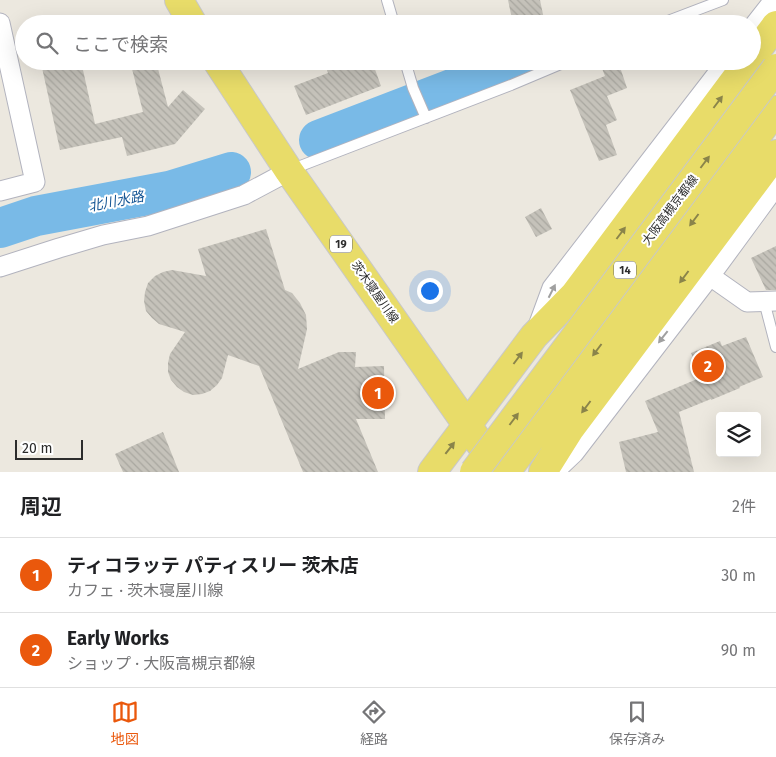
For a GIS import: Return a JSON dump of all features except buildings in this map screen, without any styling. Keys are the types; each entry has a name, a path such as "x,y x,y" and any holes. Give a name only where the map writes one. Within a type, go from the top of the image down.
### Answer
{"main road":[{"path":"179,0 188,15"},
{"path":"761,45 776,25"},
{"name":"大阪高槻京都線","path":"474,472 776,68"},
{"name":"茨木寝屋川線","path":"223,70 289,170 500,472"},
{"name":"14","path":"468,425 534,336 575,294 742,70"},
{"name":"大阪高槻京都線","path":"506,472 776,110"},
{"path":"543,472 570,429 776,154"},
{"path":"432,472 468,425"}],"street":[{"path":"761,17 774,0"},
{"path":"0,23 5,68 35,182 0,192"},
{"path":"534,336 552,288 720,70"},
{"path":"0,267 103,235 148,226 244,195 289,170"},
{"path":"554,472 574,452 710,276 776,186"},
{"path":"710,276 747,302 770,301"}],"lane":[{"path":"387,0 391,15"},
{"path":"684,15 723,0"},
{"path":"408,70 424,113"},
{"path":"289,170 424,113 510,85 546,70"},
{"path":"770,301 776,346"}],"waterway":[{"name":"北川水路","path":"319,140 502,70"},
{"name":"北川水路","path":"0,228 36,216 169,191 231,172"}],"place":[{"name":"Early Works","path":"708,366"},
{"name":"ティコラッテ パティスリー 茨木店","path":"378,393"}]}
